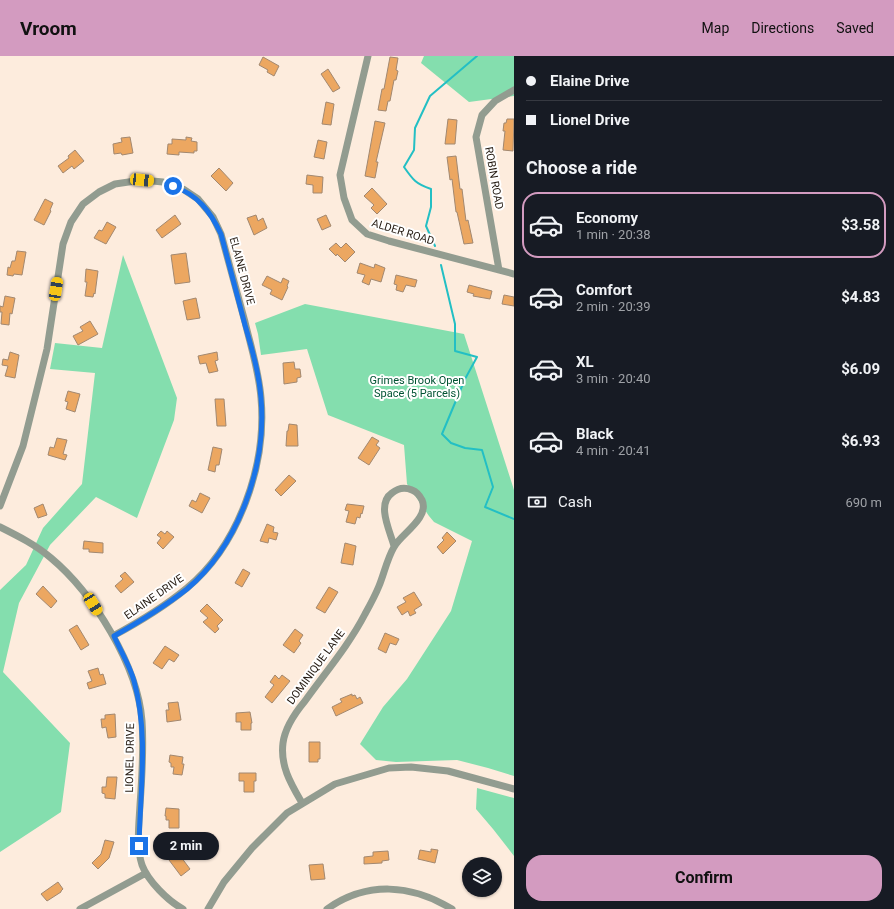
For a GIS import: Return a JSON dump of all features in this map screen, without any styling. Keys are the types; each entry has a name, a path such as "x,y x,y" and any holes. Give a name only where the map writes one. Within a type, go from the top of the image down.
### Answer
{"street":[{"name":"ALDER ROAD","path":"366,56 340,175 344,198 352,220 367,234 499,270"},
{"name":"ROBIN ROAD","path":"499,270 476,137 482,115 495,101 514,90"},
{"name":"ELAINE DRIVE","path":"0,506 23,446 47,349 63,244 71,222 83,204 99,192 115,184 142,180 163,182 183,189 198,199 213,217 221,234 256,365 261,398 262,423 258,465 252,488 238,520 218,555 203,573 187,588 143,620 114,636"},
{"path":"499,270 514,274"},
{"name":"DOMINIQUE LANE","path":"302,803 290,783 282,758 283,743 287,729 297,710 354,632 364,615 379,586 394,546 420,518 423,511 423,502 419,495 413,490 403,488 395,490 385,501 384,510 394,546"},
{"name":"LIONEL DRIVE","path":"0,527 28,541 52,558 74,579 114,636 134,680 142,719 143,756 139,846 142,865 146,873 160,891 183,909"},
{"path":"208,909 224,882 252,848 287,812 334,784 389,768 411,767 448,771 514,789"},
{"path":"80,909 146,873"},
{"path":"327,909 346,898 357,894 386,889 404,889 440,901 452,909"}],"green space":[{"path":"424,56 514,56 514,96 469,102 421,63"},
{"path":"123,255 177,398 174,420 137,518 96,497 50,545 19,603 3,672 70,743 61,812 0,852 0,590 26,565 43,528 82,484 95,373 50,369 55,343 102,348"},
{"name":"Grimes Brook Open Space (5 Parcels)","path":"305,304 464,334 514,490 514,776 457,760 396,762 376,760 360,744 383,707 407,679 451,611 472,541 434,522 429,516 407,484 404,445 328,415 307,349 261,355 255,323"},
{"path":"477,788 514,798 514,856 476,809"}],"building":[{"path":"263,57 279,66 274,76 267,72 268,70 259,65"},
{"path":"390,57 398,58 396,80 394,80 390,101 388,101 386,111 378,110 382,89 384,89"},
{"path":"328,69 340,88 333,92 321,74"},
{"path":"326,102 334,104 331,125 322,124"},
{"path":"448,119 457,120 455,144 445,144"},
{"path":"507,119 514,119 513,151 503,150 505,131 503,131 504,123 506,123"},
{"path":"375,121 385,123 376,162 378,162 375,178 365,176"},
{"path":"130,137 133,153 122,155 121,153 114,154 113,144 122,142 121,138"},
{"path":"186,137 192,138 191,141 197,142 197,151 194,151 194,153 179,152 179,155 167,154 168,144 172,144 172,139 186,140"},
{"path":"318,140 327,142 324,159 314,157"},
{"path":"75,150 84,161 74,169 72,166 63,173 58,166 69,158 68,156"},
{"path":"456,156 466,221 468,220 473,243 464,244 456,212 452,179 450,180 447,157"},
{"path":"219,168 233,183 226,191 211,176"},
{"path":"307,175 323,177 322,193 313,193 313,185 306,184"},
{"path":"372,188 387,204 377,214 371,208 374,205 364,196"},
{"path":"45,199 53,203 44,225 34,220"},
{"path":"175,215 181,224 162,238 156,230"},
{"path":"256,215 258,221 263,218 267,228 254,235 247,218"},
{"path":"326,215 331,226 322,230 317,219"},
{"path":"107,222 116,227 106,244 94,238 99,230 102,231"},
{"path":"336,243 341,248 346,243 355,252 345,262 329,249"},
{"path":"17,251 26,252 22,275 7,275 8,267 10,268 12,261 15,261"},
{"path":"186,253 190,282 175,284 171,255"},
{"path":"360,263 374,268 375,264 385,268 381,282 371,279 369,285 362,282 365,275 357,273"},
{"path":"86,269 98,271 95,294 94,293 93,297 85,296 87,282 85,282"},
{"path":"396,275 417,280 415,287 406,285 403,292 396,290 397,285 394,284"},
{"path":"267,276 281,283 283,278 289,281 282,300 270,294 272,290 262,285"},
{"path":"469,285 492,291 490,299 473,296 474,294 467,292"},
{"path":"504,295 514,297 514,306 502,304"},
{"path":"5,296 15,298 12,314 10,313 9,325 1,324 2,312 0,312 0,306 3,307"},
{"path":"196,298 200,318 187,320 183,301"},
{"path":"90,321 98,334 78,345 73,336 83,331 80,327"},
{"path":"10,352 19,355 15,378 5,376 8,366 2,365 3,359 8,360"},
{"path":"217,352 218,360 215,361 218,371 209,373 206,363 200,364 198,356"},
{"path":"294,362 295,369 300,369 301,377 297,378 297,382 284,384 283,363"},
{"path":"68,391 80,394 75,412 66,409 68,402 65,401"},
{"path":"215,399 224,399 226,426 217,426"},
{"path":"289,424 297,425 298,446 286,446"},
{"path":"372,437 379,441 376,445 380,448 369,465 358,458"},
{"path":"57,438 67,440 63,454 67,455 65,460 48,455 50,447 54,448"},
{"path":"213,447 222,449 219,465 216,465 215,472 208,470"},
{"path":"289,475 296,481 281,496 275,490"},
{"path":"200,493 210,498 202,513 189,506 192,500 196,502"},
{"path":"43,504 47,515 38,518 34,508"},
{"path":"347,504 364,506 360,518 357,517 355,524 346,522 349,511 345,510"},
{"path":"267,524 274,527 273,532 278,533 276,540 269,538 268,543 260,541"},
{"path":"161,531 165,534 167,531 174,537 163,549 157,543 161,538 157,535"},
{"path":"447,532 456,541 443,554 437,547 444,540 442,538"},
{"path":"84,541 103,543 103,553 89,552 89,549 83,549"},
{"path":"345,543 356,546 353,565 341,563"},
{"path":"243,569 250,573 242,587 235,583"},
{"path":"125,572 134,582 121,593 115,586 123,579 120,576"},
{"path":"43,586 57,601 51,608 36,594"},
{"path":"329,587 338,592 325,613 316,608"},
{"path":"414,592 422,605 414,610 416,613 410,616 408,611 402,615 397,607 406,602 403,598"},
{"path":"207,604 223,620 217,626 219,629 215,633 203,622 208,618 200,611"},
{"path":"77,625 89,645 81,650 69,630"},
{"path":"295,629 303,635 299,641 301,643 294,653 283,645"},
{"path":"385,633 399,639 396,645 390,643 386,653 378,649"},
{"path":"165,646 179,655 174,662 169,659 162,669 153,663"},
{"path":"98,668 100,675 103,674 106,684 89,689 87,683 92,681 88,671"},
{"path":"275,675 279,679 282,675 290,681 272,703 265,697 274,685 270,682"},
{"path":"352,694 352,696 355,695 357,699 360,697 363,703 336,716 332,707 342,702 340,699"},
{"path":"178,702 181,720 167,722 166,710 169,710 168,703"},
{"path":"250,712 252,723 251,730 241,730 241,722 236,722 236,713"},
{"path":"115,714 116,737 108,738 106,727 102,728 101,719 105,719 105,715"},
{"path":"309,742 320,742 320,759 318,759 318,762 309,762"},
{"path":"170,755 183,757 182,764 184,764 182,775 173,774 174,767 171,767 171,763 169,762"},
{"path":"239,773 256,773 254,792 244,792 244,781 239,781"},
{"path":"107,777 117,777 115,799 105,798 105,794 102,793 102,787 106,787"},
{"path":"166,808 179,809 179,828 169,828 169,820 166,820 165,816"},
{"path":"105,840 114,842 109,858 98,869 92,863 101,854"},
{"path":"431,849 438,850 435,863 418,859 420,850 431,852"},
{"path":"388,851 389,860 382,861 382,863 364,864 364,857 373,856 373,852"},
{"path":"178,853 190,869 181,876 169,860"},
{"path":"323,864 325,879 311,880 309,865"},
{"path":"58,882 63,889 47,901 41,894"}],"waterway":[{"path":"435,246 426,226 431,207 431,189 415,181 404,167 414,150 415,128 430,96 477,56"},
{"path":"441,265 455,324 455,351 477,357 465,379 442,434 451,443 465,448 482,450 493,487 485,507 514,519"}],"route":[{"path":"139,846 139,818 143,756 142,719 134,680 114,636 143,620 187,588 203,573 218,555 238,520 252,488 261,445 261,398 256,365 221,234 213,217 198,199 183,189 173,186"}]}
